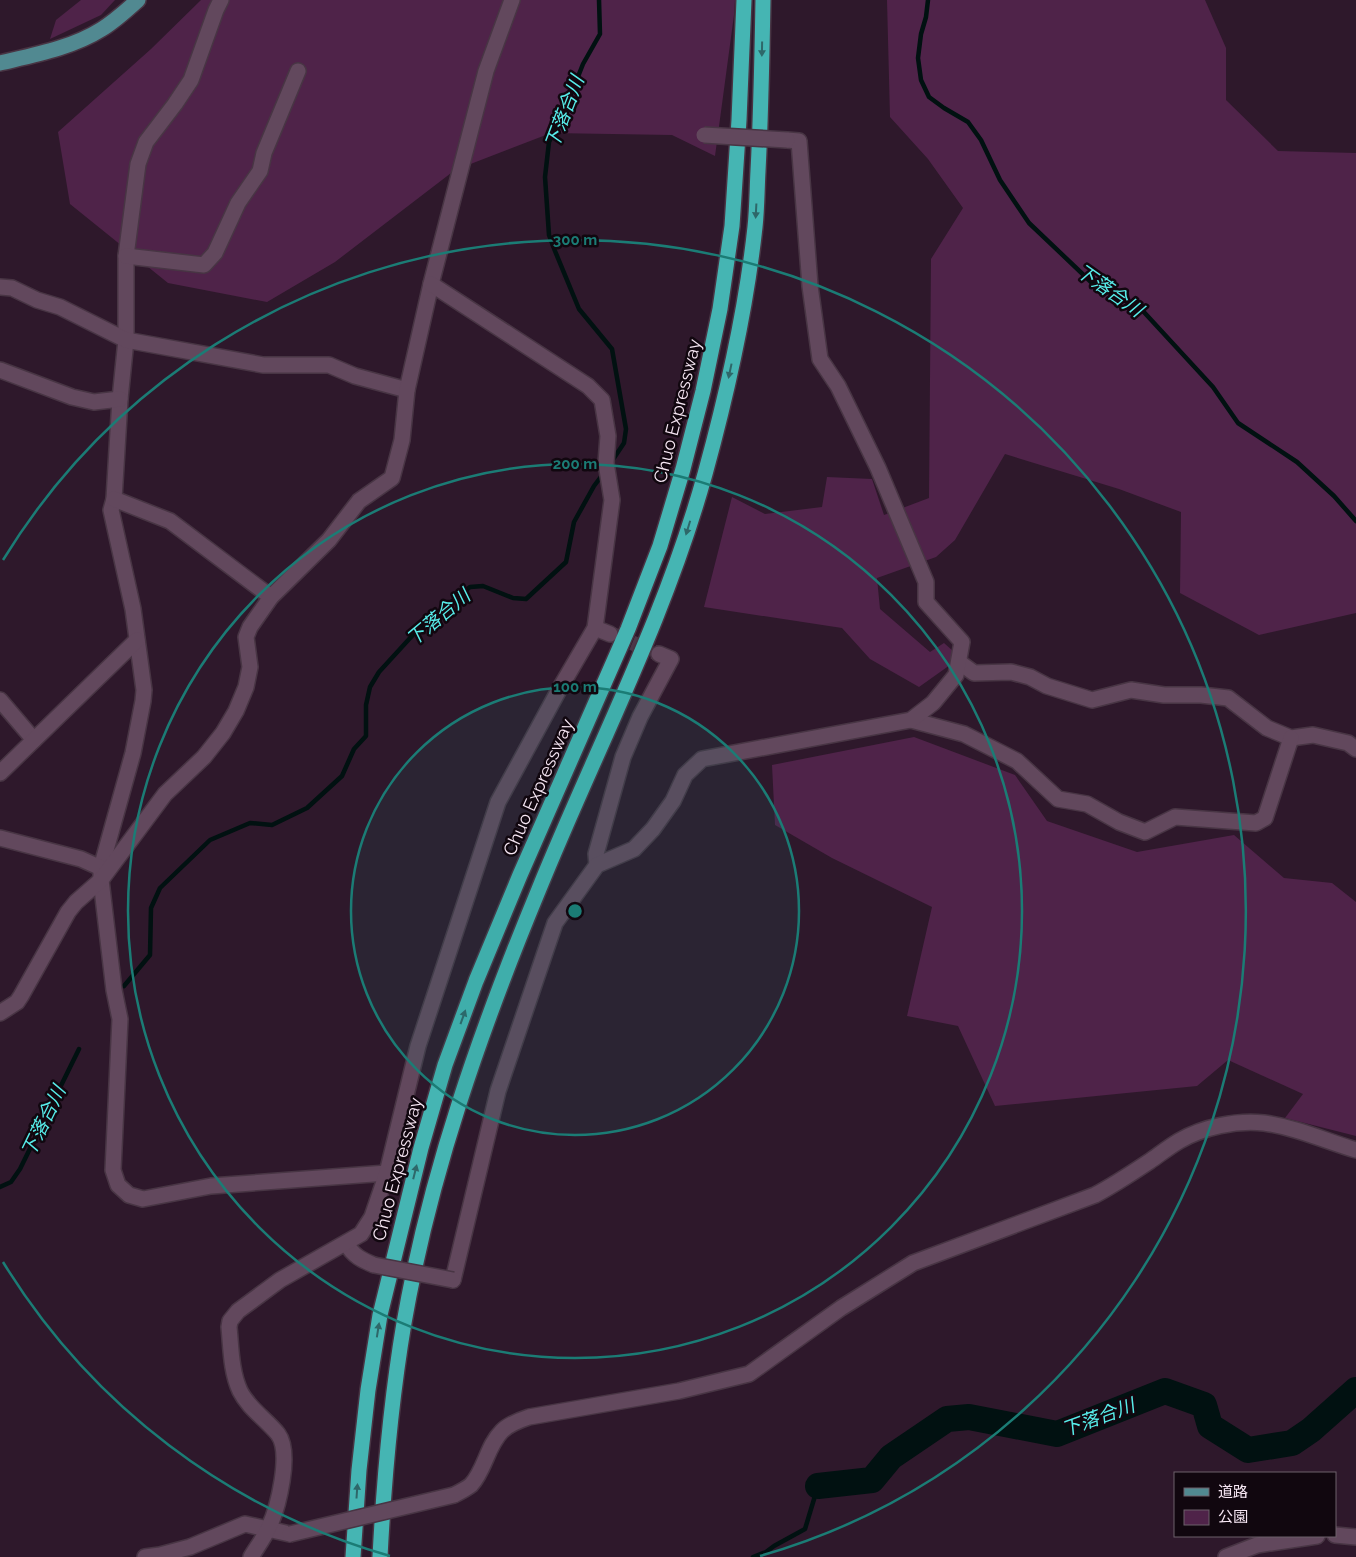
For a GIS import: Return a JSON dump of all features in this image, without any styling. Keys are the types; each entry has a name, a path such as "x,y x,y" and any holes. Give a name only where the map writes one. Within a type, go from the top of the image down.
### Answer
{"highway":[{"name":"Chuo Expressway","path":"353,1557 359,1470 368,1390 380,1315 423,1139 476,981 520,875 628,629 656,555 683,469 703,391 720,309 732,226 744,0"},
{"path":"380,1557 393,1393 420,1243 444,1153 468,1073 497,992 540,884 648,639 681,552 704,476 724,396 743,310 755,226 763,0"}],"main road":[{"path":"0,63 50,51 78,41 102,29 138,0"}],"street":[{"path":"221,0 191,80 146,142 138,164 126,256 126,340 120,399 114,499 111,510 133,609 144,690 133,753 101,874 114,990 120,1019 113,1170 118,1185 129,1195 143,1199 211,1186 387,1173"},
{"path":"0,1011 17,1002 68,912 165,794 216,743 236,711 246,687 250,667 246,637 271,598 329,540 359,501 392,478 402,440 407,390 431,284 486,71 512,0"},
{"path":"126,256 204,265 216,253 238,203 260,171 264,153 298,71"},
{"path":"704,135 800,140 810,286 820,359 838,386 878,468 926,582 926,602 962,642 956,675 933,703 912,720"},
{"path":"251,1557 269,1528 278,1501 284,1458 283,1445 279,1435 248,1404 238,1388 229,1327 230,1321 238,1311 280,1280 361,1234 372,1217 387,1173 418,1046 498,802 595,628 612,500 607,470 608,436 602,400 588,386 431,284"},
{"path":"0,287 12,288 37,300 60,307 126,340 263,365 330,366 355,376 407,390"},
{"path":"0,370 72,397 94,402 120,399"},
{"path":"114,499 170,521 271,598"},
{"path":"595,628 610,634"},
{"path":"0,773 137,640"},
{"path":"597,865 596,854 623,757 640,717 671,659 659,654"},
{"path":"959,662 974,673 1011,672 1092,700 1131,690 1164,695 1201,695 1228,698 1267,728 1291,738 1313,735 1348,743 1356,749"},
{"path":"0,700 34,740"},
{"path":"346,1243 350,1251 360,1259 374,1265 453,1280 498,1092 555,923 597,865 634,849 653,829 673,801 686,775 702,759 912,720 964,734 1017,761 1058,799 1087,804 1119,822 1145,832 1175,818 1256,823 1265,818 1291,738"},
{"path":"0,838 81,859 101,874"},
{"path":"145,1557 160,1555 190,1546 245,1524 290,1534 454,1495 472,1483 484,1463 491,1445 502,1431 513,1423 529,1417 679,1391 749,1374 841,1308 913,1263 1095,1195 1193,1134 1221,1126 1250,1123 1264,1124 1356,1150"},
{"path":"1336,1535 1356,1537"},
{"path":"1226,1557 1257,1545 1310,1537"}],"green space":[{"path":"81,0 115,0 101,15 50,39 56,20"},
{"path":"201,0 735,0 715,156 672,135 551,133 455,170 335,262 267,302 168,283 70,204 58,132 151,49"},
{"path":"887,0 1205,0 1226,48 1226,100 1278,151 1356,153 1356,613 1259,635 1180,593 1181,512 1119,489 1005,454 955,540 936,557 877,578 880,609 930,652 944,643 953,651 950,665 919,687 870,659 842,628 704,607 732,497 765,514 822,507 827,477 872,479 884,515 929,498 931,259 963,208 928,159 890,117"},
{"path":"914,737 1015,775 1047,821 1137,852 1234,835 1284,878 1332,883 1356,902 1356,1136 1285,1118 1303,1094 1228,1060 1197,1086 995,1106 958,1026 907,1016 932,907 832,858 775,825 772,765"}],"waterway":[{"name":"下落合川","path":"599,0 600,34 583,64 549,142 545,177 549,235 555,251 579,309 612,349 626,429 624,443 612,461"},
{"name":"下落合川","path":"928,0 918,58 921,80 929,97 968,122 981,140 1000,180 1029,223 1091,282 1142,310 1213,387 1238,423 1297,462 1334,496 1356,521"},
{"name":"下落合川","path":"124,986 150,955 151,908 160,888 210,840 250,823 272,825 307,808 342,776 354,749 366,736 366,705 370,687 379,672 422,625 470,587 483,586 513,598 526,599 566,562 574,522 603,474"},
{"name":"下落合川","path":"0,1187 11,1182 20,1169 79,1049"},
{"name":"下落合川","path":"818,1486 872,1480 891,1457 947,1419 969,1417 1057,1434 1165,1391 1204,1405 1210,1426 1248,1450 1292,1443 1311,1430 1356,1390"},
{"path":"753,1557 766,1552 805,1529 818,1486"}],"tunnel":[{"path":"611,634 659,654"}]}
